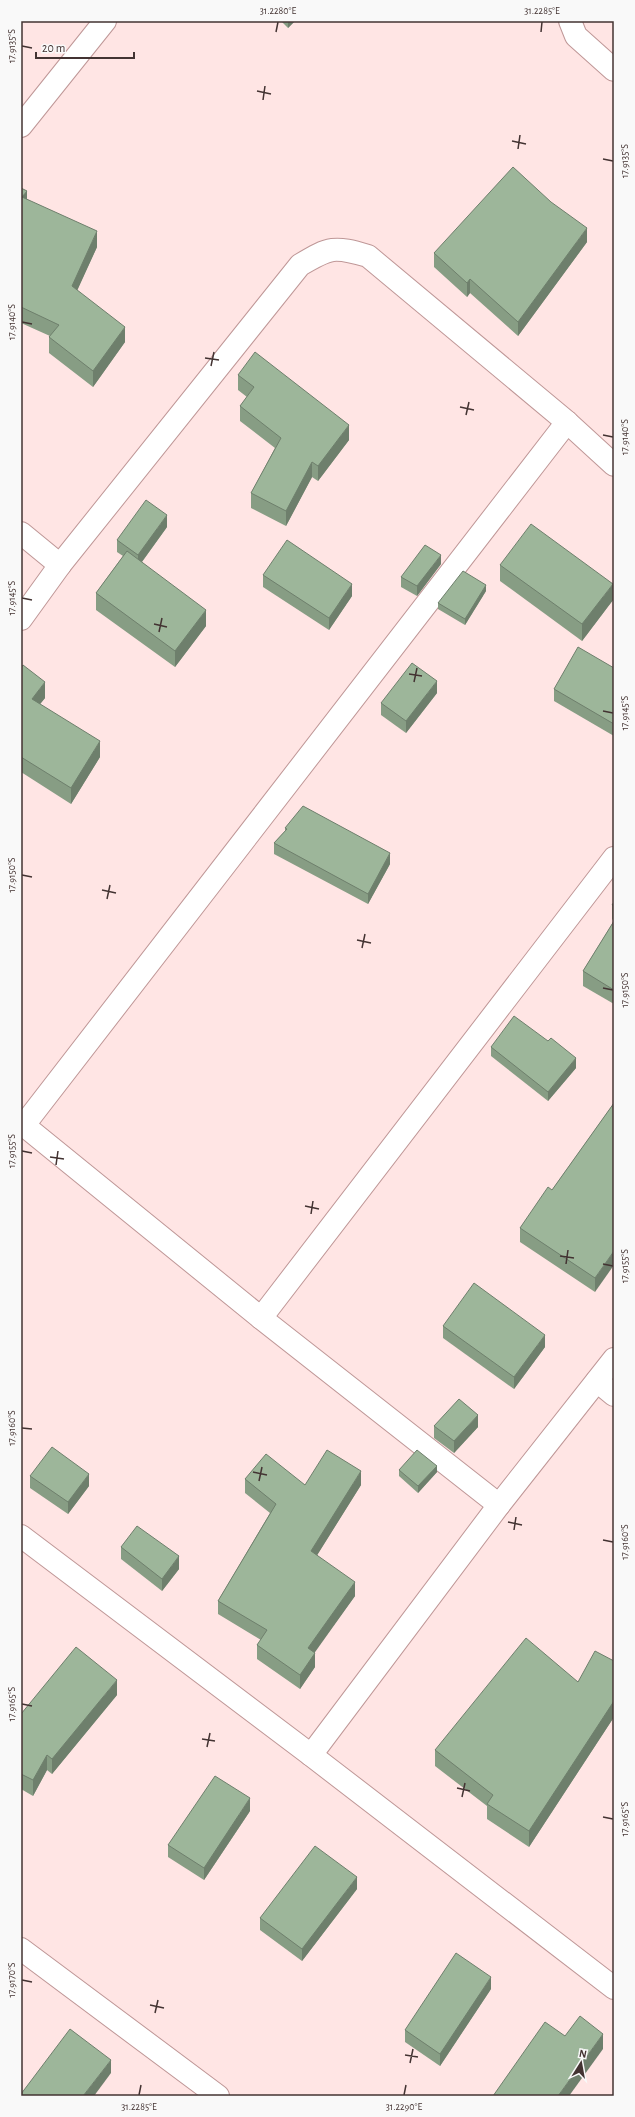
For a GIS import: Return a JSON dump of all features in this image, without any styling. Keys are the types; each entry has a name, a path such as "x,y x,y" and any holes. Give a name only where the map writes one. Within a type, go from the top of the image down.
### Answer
{"street":[{"path":"21,126 105,21"},
{"path":"570,21 576,36 614,70"},
{"path":"21,618 60,565 300,266 322,252 342,248 368,256 567,422 614,465"},
{"path":"499,1505 261,1318 23,1124 567,422"},
{"path":"21,533 60,565"},
{"path":"261,1318 614,858"},
{"path":"311,1754 499,1505 614,1359"},
{"path":"597,1381 614,1395"},
{"path":"21,1536 311,1754 614,1988"},
{"path":"21,1949 218,2096"}],"building":[{"path":"513,167 551,202 587,228 518,322 470,279 467,283 434,253"},
{"path":"21,188 27,191 22,197 97,231 72,286 125,327 93,371 49,337 59,325 21,307"},
{"path":"255,352 349,425 318,466 312,462 286,511 251,493 281,438 240,406 254,387 238,375"},
{"path":"146,500 167,515 138,555 117,540"},
{"path":"531,524 613,584 582,624 500,565"},
{"path":"287,540 352,584 329,618 263,575"},
{"path":"425,545 441,555 417,586 401,577"},
{"path":"127,551 206,610 175,651 96,593"},
{"path":"463,571 486,585 465,619 438,603"},
{"path":"578,647 614,668 614,724 554,689"},
{"path":"412,663 437,681 406,721 381,703"},
{"path":"23,665 45,682 32,699 100,741 71,788 21,757 21,668"},
{"path":"303,806 390,853 368,894 274,843 287,829 285,828"},
{"path":"614,921 614,990 583,971"},
{"path":"514,1016 548,1041 551,1038 576,1058 548,1092 491,1047"},
{"path":"614,1103 614,1251 595,1278 520,1228 548,1187 552,1190"},
{"path":"474,1283 545,1335 514,1377 443,1326"},
{"path":"459,1399 478,1415 454,1441 434,1426"},
{"path":"52,1447 89,1474 68,1502 30,1476"},
{"path":"327,1450 361,1471 311,1551 355,1582 308,1648 315,1653 300,1675 257,1645 267,1630 218,1601 276,1504 245,1479 266,1454 305,1485"},
{"path":"417,1450 437,1466 418,1486 399,1470"},
{"path":"137,1526 179,1556 162,1579 121,1547"},
{"path":"526,1638 578,1682 595,1651 614,1661 614,1701 529,1831 487,1804 493,1795 435,1750"},
{"path":"76,1647 117,1680 52,1759 47,1755 33,1780 21,1774 21,1714"},
{"path":"215,1776 250,1798 204,1868 168,1845"},
{"path":"315,1846 357,1877 302,1949 260,1918"},
{"path":"456,1953 491,1977 440,2054 405,2030"},
{"path":"580,2016 603,2034 558,2096 493,2096 545,2022 565,2036"},
{"path":"70,2029 111,2060 83,2096 21,2096 21,2094"}]}
